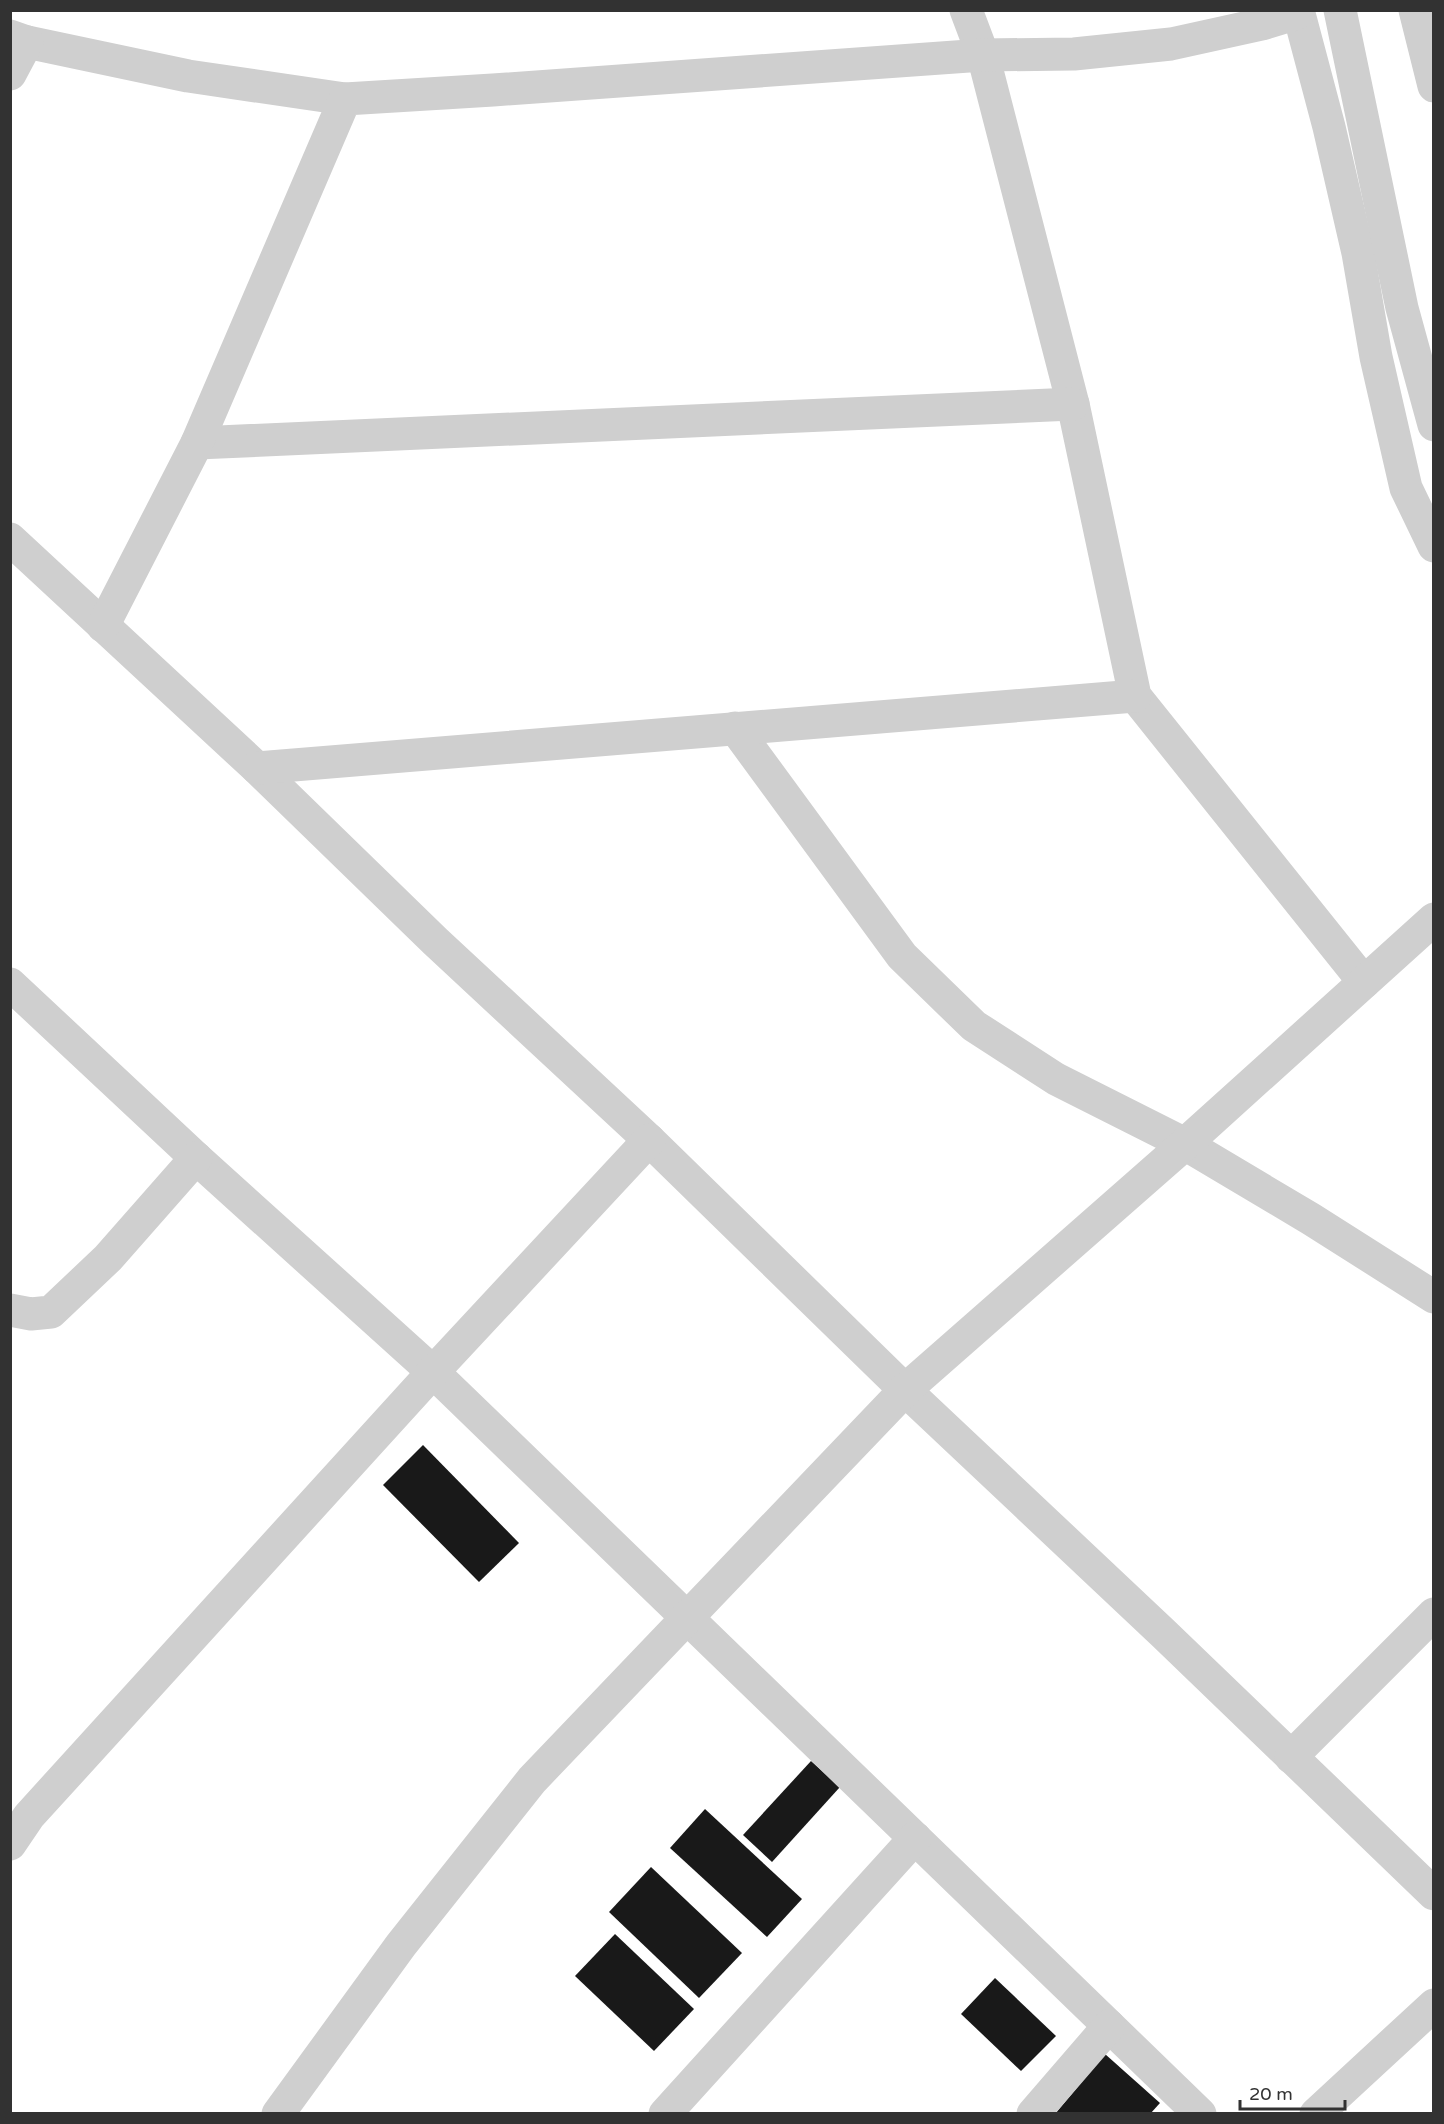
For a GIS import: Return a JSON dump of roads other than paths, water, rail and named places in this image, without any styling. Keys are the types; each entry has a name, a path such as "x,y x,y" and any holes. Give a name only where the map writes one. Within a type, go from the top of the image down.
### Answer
{"street":[{"path":"966,10 983,55 1073,404 1135,696 1364,982"},
{"path":"1340,10 1402,308 1434,425"},
{"path":"1415,10 1434,86"},
{"path":"10,74 19,39 188,76 345,99 983,55 1074,54 1171,44 1262,24 1298,12 1329,127 1355,242 1376,357 1406,488 1434,546"},
{"path":"103,626 197,444 345,99"},
{"path":"197,444 1073,404"},
{"path":"10,539 257,768 435,941 649,1140 905,1390 1434,1894"},
{"path":"257,768 1135,696"},
{"path":"735,728 902,956 974,1026 1056,1079 1185,1144 1434,1297"},
{"path":"278,2114 401,1945 532,1780 905,1390 1185,1144 1434,919"},
{"path":"10,984 196,1158 433,1372 1200,2114"},
{"path":"10,1844 20,1814 649,1140"},
{"path":"10,1310 31,1314 51,1312 108,1258 196,1158"},
{"path":"1291,1757 1434,1614"},
{"path":"665,2114 915,1838"},
{"path":"1317,2114 1434,2005"},
{"path":"1033,2114 1109,2026"}]}
